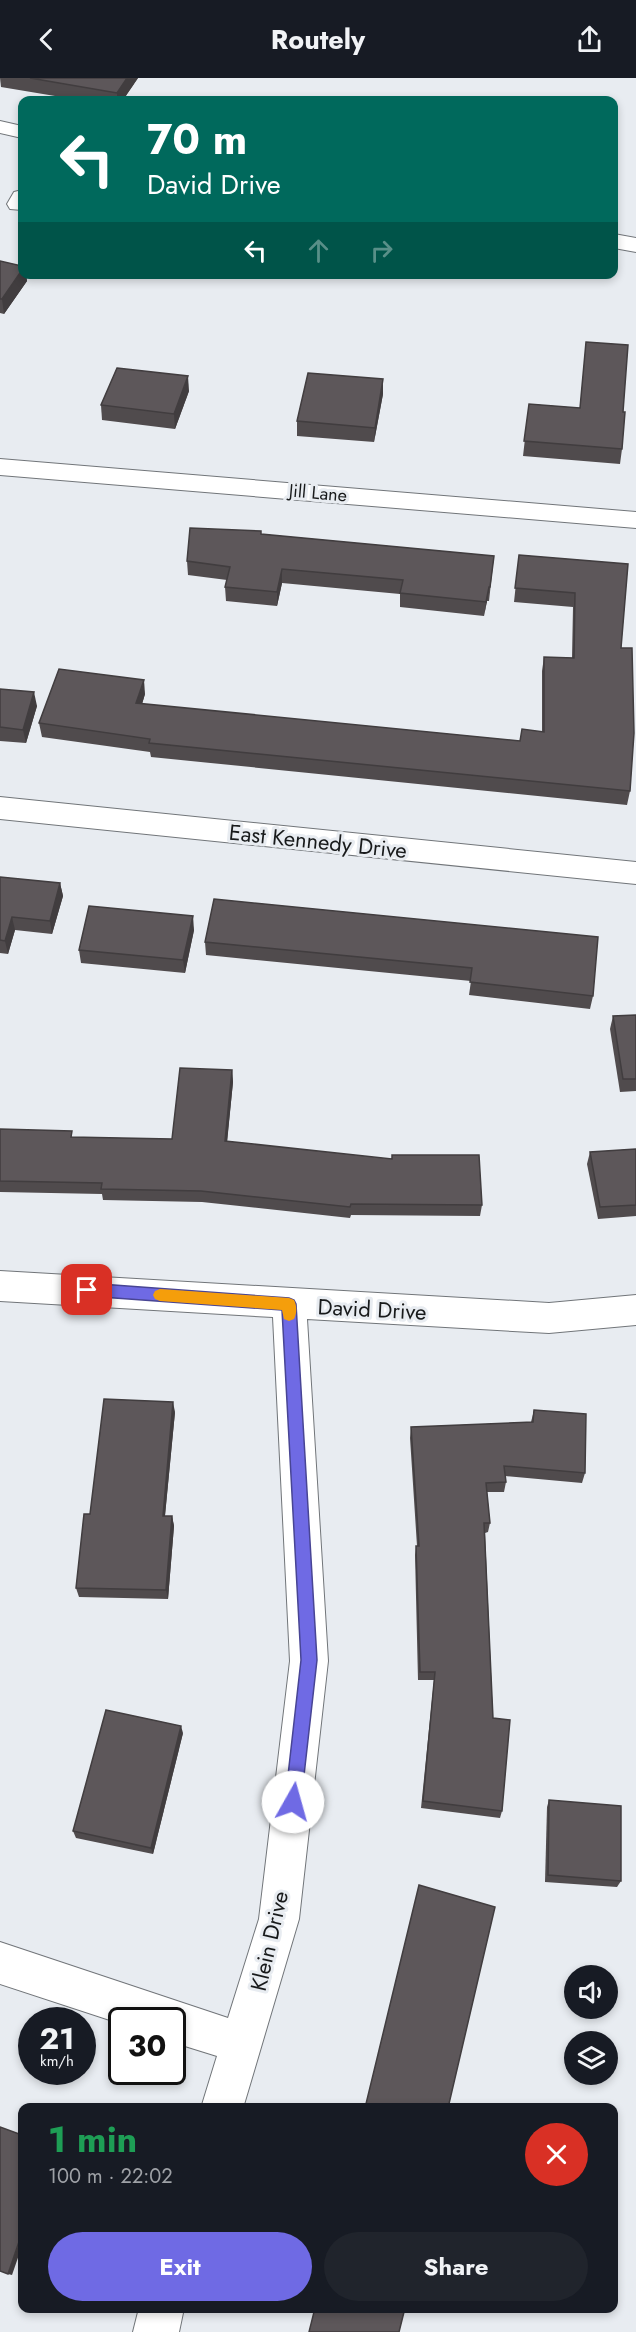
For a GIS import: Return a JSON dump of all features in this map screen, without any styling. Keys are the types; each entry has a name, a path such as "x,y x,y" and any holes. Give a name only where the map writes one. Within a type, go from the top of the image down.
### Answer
{"street":[{"path":"0,127 18,131"},
{"path":"618,242 636,245"},
{"name":"Jill Lane","path":"0,467 636,520"},
{"name":"East Kennedy Drive","path":"0,808 636,873"},
{"name":"David Drive","path":"0,1286 549,1318 636,1310"},
{"name":"Klein Drive","path":"224,2103 279,1919 309,1660 289,1304"},
{"path":"0,1963 130,2007"},
{"path":"186,2026 243,2044"},
{"path":"156,2332 161,2313"}],"building":[{"path":"30,78 127,78 117,93"},
{"path":"0,261 18,265 18,276 0,299"},
{"path":"586,342 628,345 622,449 524,441 529,404 580,408"},
{"path":"117,368 188,376 174,414 101,405"},
{"path":"308,373 383,379 375,428 297,421"},
{"path":"190,528 261,531 261,534 494,556 490,587 486,602 400,593 403,580 282,569 277,592 225,587 230,567 187,561"},
{"path":"519,555 628,564 621,648 632,648 634,733 630,791 149,743 150,739 39,723 59,669 144,680 136,703 520,741 522,729 544,732 544,657 574,658 575,593 515,588"},
{"path":"0,689 34,692 23,730 0,727"},
{"path":"0,877 60,883 50,921 12,917 5,941 0,940"},
{"path":"214,899 598,937 593,996 470,982 472,968 205,942"},
{"path":"89,906 193,916 183,960 79,950"},
{"path":"636,1015 636,1079 623,1079 613,1016"},
{"path":"180,1068 232,1070 225,1141 392,1159 392,1155 479,1155 482,1205 351,1204 350,1207 201,1191 101,1189 102,1183 0,1181 0,1129 72,1131 71,1137 172,1139"},
{"path":"636,1149 636,1205 600,1207 590,1152"},
{"path":"104,1399 173,1402 163,1516 172,1516 166,1590 76,1588 84,1514 90,1514"},
{"path":"534,1410 586,1414 585,1473 504,1466 506,1482 486,1483 490,1523 484,1523 493,1718 510,1720 502,1811 423,1801 435,1672 420,1672 416,1546 419,1546 411,1427 533,1422"},
{"path":"106,1710 181,1726 151,1848 73,1831"},
{"path":"549,1800 621,1806 621,1881 548,1875"},
{"path":"419,1885 495,1907 449,2103 366,2103"},
{"path":"0,2127 18,2134 18,2245 8,2274 0,2271"},
{"path":"314,2313 404,2313 399,2332 309,2332"}],"slow traffic":[{"path":"160,1295 289,1304 289,1315"}],"route":[{"path":"87,1290 289,1304 309,1660 293,1802"}]}
